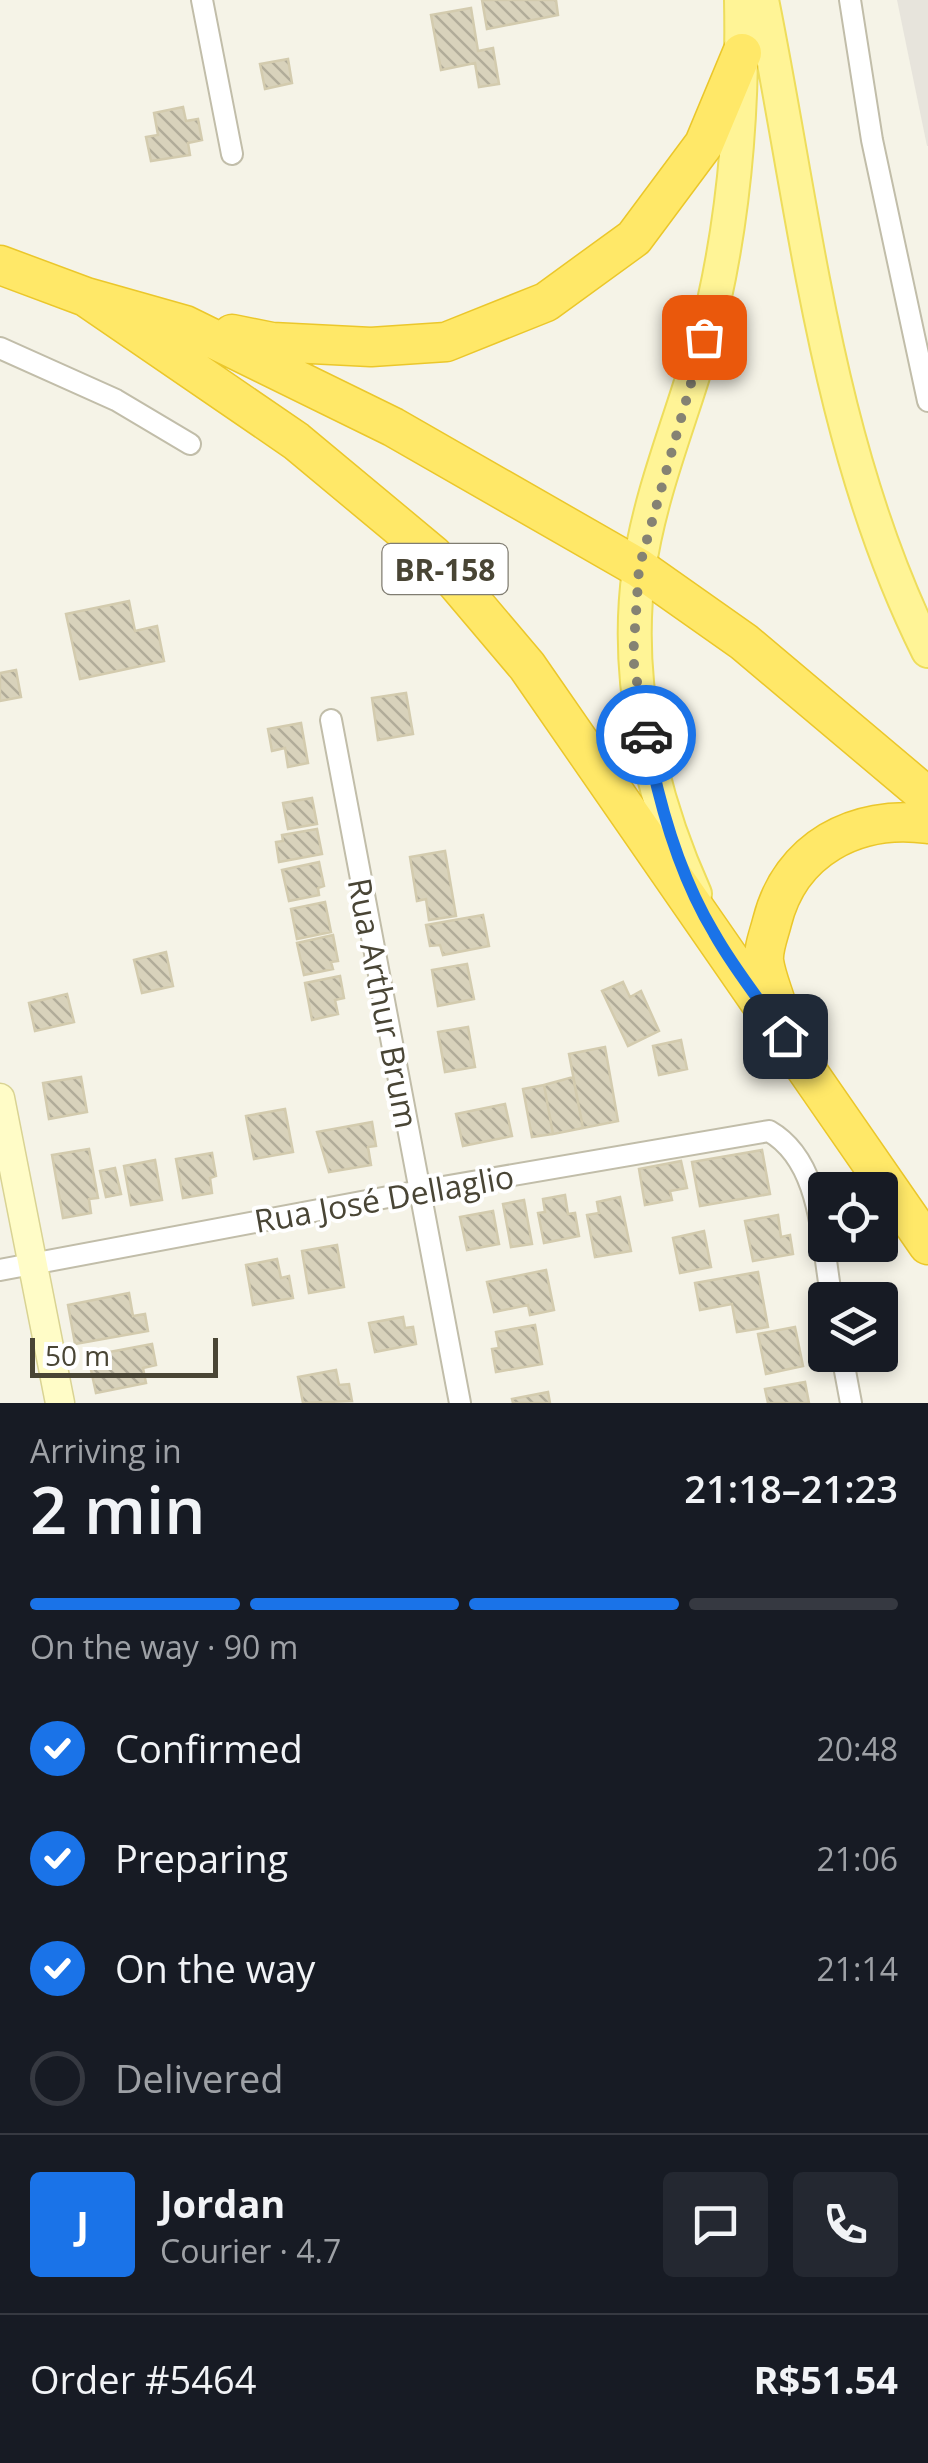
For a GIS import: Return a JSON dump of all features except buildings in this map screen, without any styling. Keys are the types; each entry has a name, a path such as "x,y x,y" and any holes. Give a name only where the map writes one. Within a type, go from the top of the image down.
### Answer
{"highway":[{"path":"185,325 272,342 371,347 446,342 546,302 634,238 704,144 742,54"},
{"name":"BR-158","path":"0,265 86,297 185,325 393,427 639,568 744,642 928,797"},
{"name":"BR-158","path":"86,297 296,441 433,555 528,666 928,1246"},
{"path":"785,1036 763,957 778,899 805,861 848,829 901,820 928,824"}],"main road":[{"path":"713,932 688,879 654,776 633,658 639,568 714,302 738,159 741,0"},
{"path":"762,0 843,426 900,595 928,651"}],"street":[{"path":"202,0 232,154"},
{"path":"850,0 872,140 928,402"},
{"path":"0,348 116,400 190,444"},
{"name":"Rua Arthur Brum","path":"331,720 460,1403"},
{"path":"0,1098 60,1403"},
{"name":"Rua José Dellaglio","path":"0,1270 420,1190 769,1131 792,1144 808,1173 829,1282"},
{"path":"845,1372 851,1403"}],"shaded area":[{"path":"897,0 928,0 928,146 927,146"}],"way so far":[{"path":"646,735 633,658 639,568 704,337"}],"route":[{"path":"646,735 654,776 688,879 713,932 785,1036"}]}
